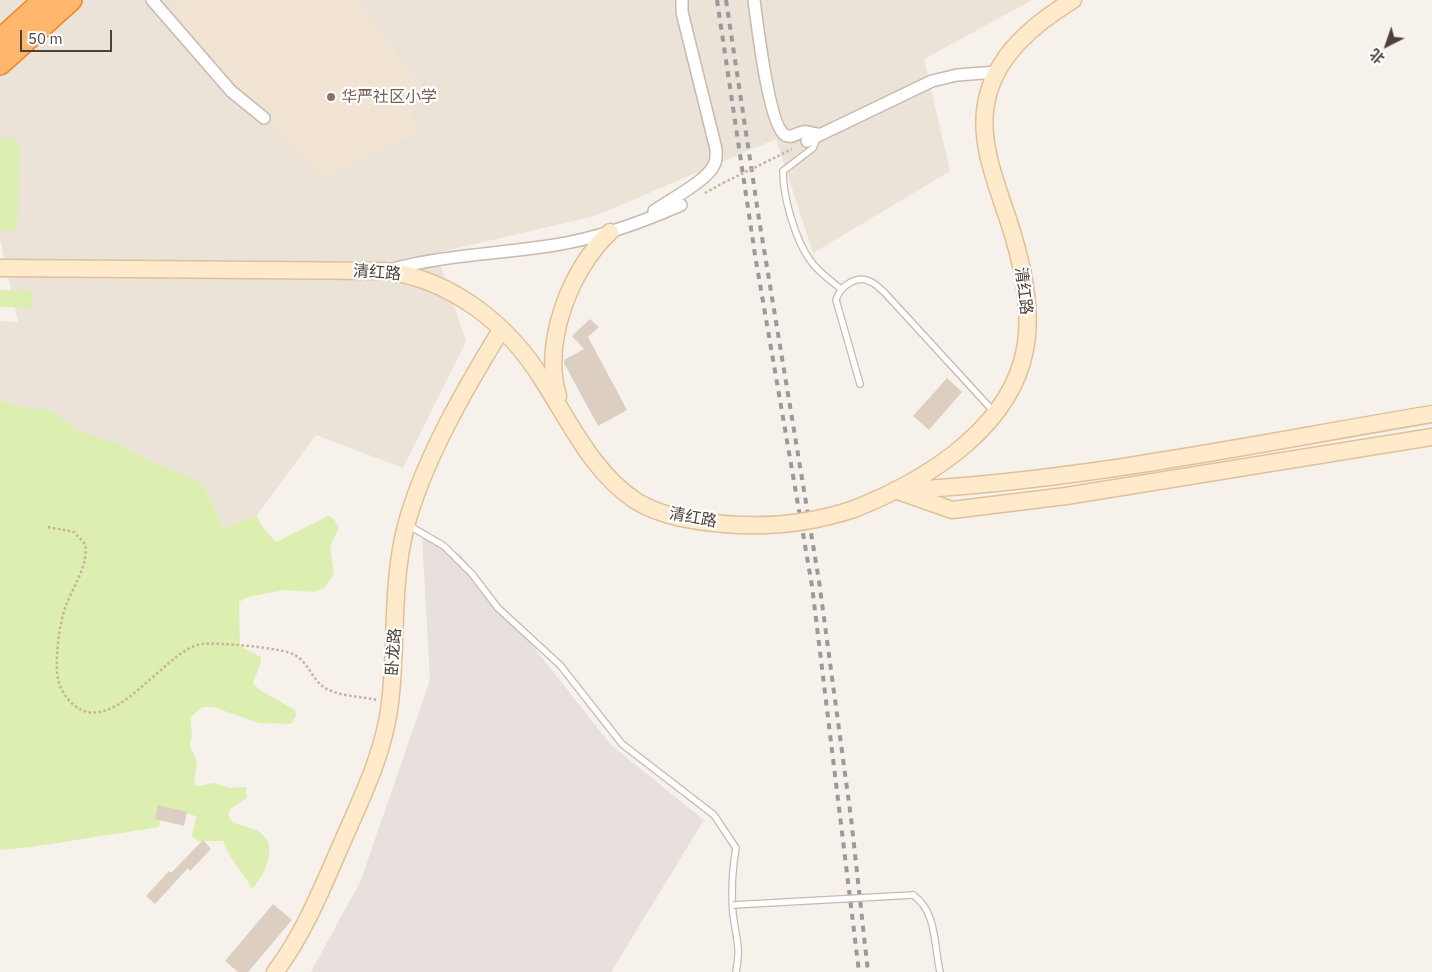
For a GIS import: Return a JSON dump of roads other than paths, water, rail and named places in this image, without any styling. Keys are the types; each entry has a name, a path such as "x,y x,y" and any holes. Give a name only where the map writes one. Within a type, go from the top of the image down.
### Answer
{"highway":[{"path":"0,40 44,0"},
{"path":"0,64 71,0"}],"main road":[{"name":"清红路","path":"0,268 385,271 414,276 441,286 468,302 502,330 532,363 568,422 600,469 637,501 669,515 724,524 753,526 797,523 854,509 895,490 958,449 995,413 1006,398 1019,372 1026,345 1028,323 1020,264 985,136 985,104 997,72 1006,56 1027,33 1072,0"},
{"path":"568,422 554,380 552,359 554,341 566,301 579,271 593,250 610,232"},
{"name":"卧龙路","path":"275,972 307,920 370,778 383,742 390,704 398,580 407,524 415,498 441,440 475,374 502,330"},
{"path":"895,490 950,488 1063,474 1432,414"},
{"path":"895,490 952,510 1075,495 1432,437"}],"street":[{"path":"152,0 231,90 264,118"},
{"path":"642,221 653,211 697,182 714,166 716,161 716,148 682,12 682,0"},
{"path":"754,0 768,91 780,131 785,136 792,137 802,132 818,134"},
{"path":"807,141 818,134 932,81 957,75 997,72"},
{"path":"385,271 438,259 556,245 610,232 681,205"}],"lane":[{"path":"818,134 813,148 783,172 783,186 797,235 806,254 823,274 841,289"},
{"path":"860,384 836,300 841,289 852,281 860,280 870,281 877,287 995,413"},
{"path":"407,524 444,546 472,574 498,608 560,665 622,744 714,815 736,848 731,878 740,952 736,972"},
{"path":"733,905 913,895 922,900 930,917 940,972"}],"railway":[{"path":"717,0 755,255 812,586 859,972"},
{"path":"726,0 759,219 819,581 851,818 868,972"}],"place":[{"name":"华严社区小学","path":"331,97"}]}
